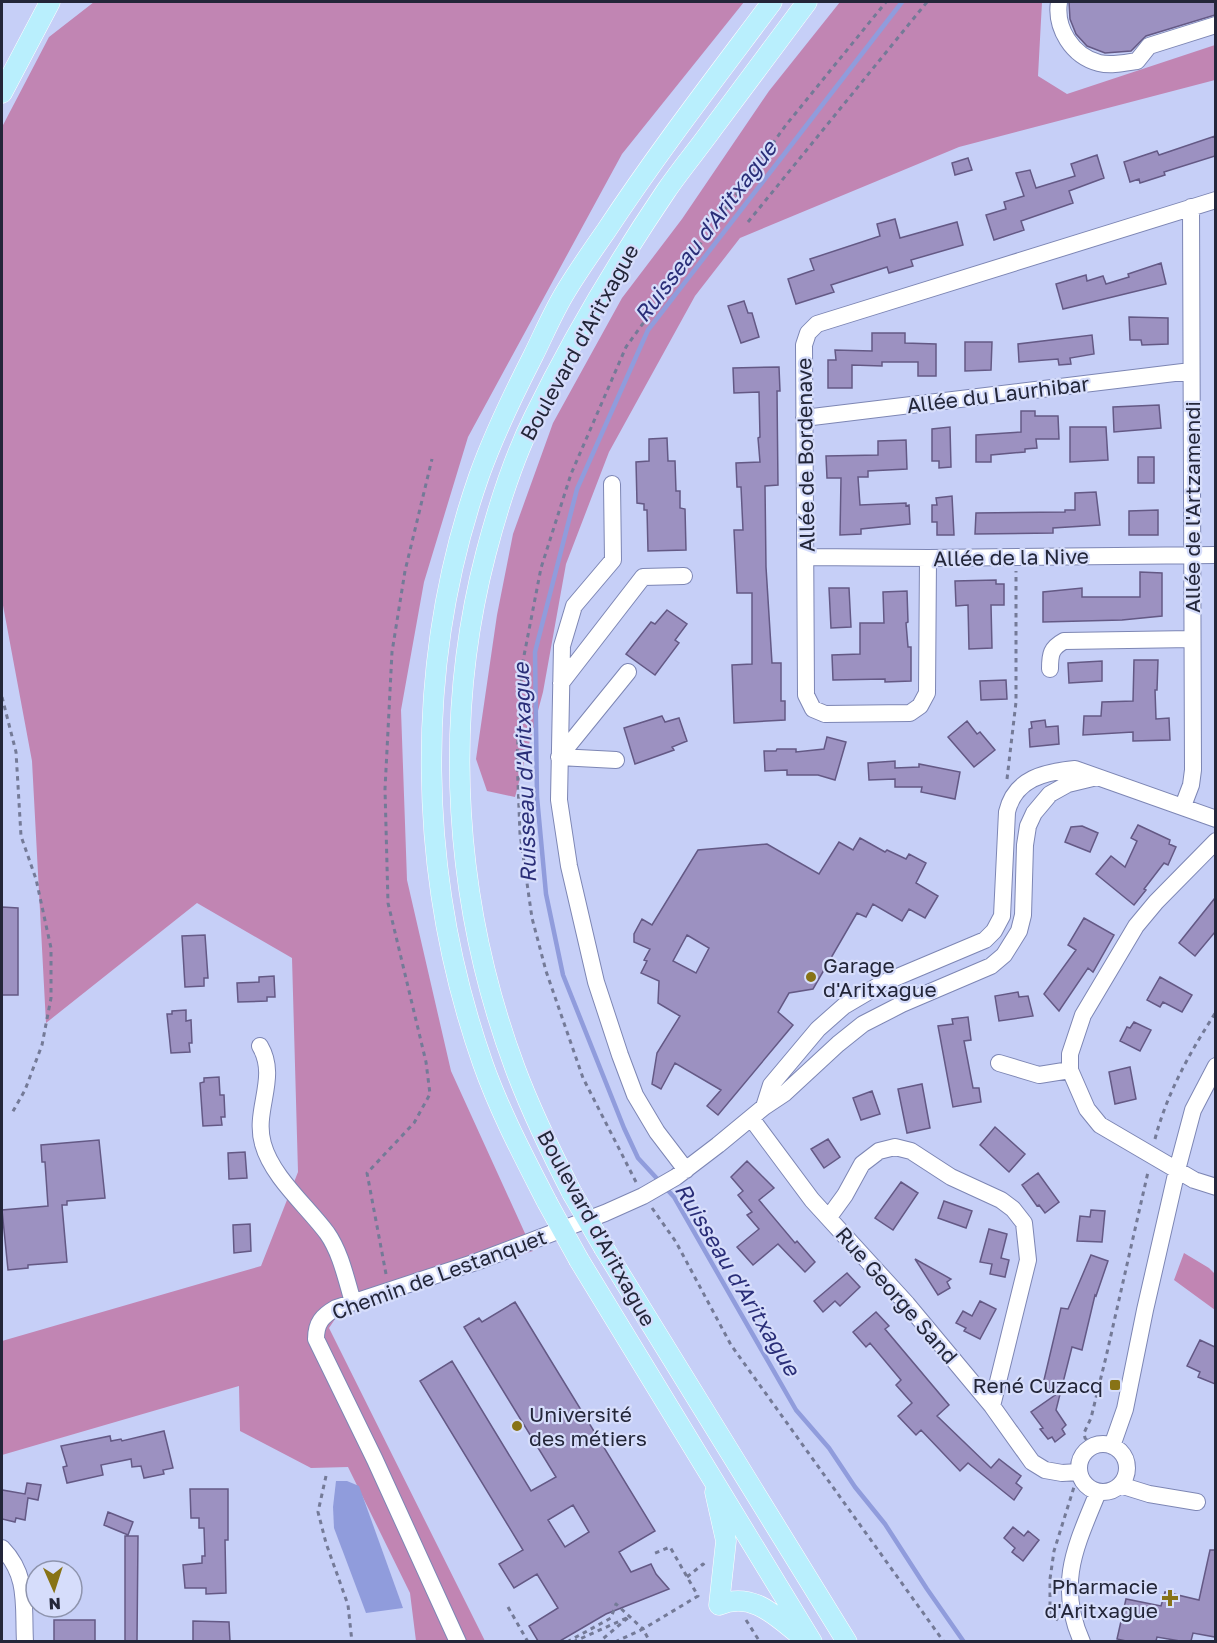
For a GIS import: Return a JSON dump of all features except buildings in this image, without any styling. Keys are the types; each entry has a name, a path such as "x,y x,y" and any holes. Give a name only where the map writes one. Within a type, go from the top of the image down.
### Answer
{"main road":[{"path":"2,93 50,2"},
{"name":"Boulevard d'Aritxague","path":"772,2 642,177 565,292 504,414 490,446 466,519 446,601 436,673 431,758 435,852 458,977 485,1068 518,1145 579,1260 810,1641"},
{"name":"Boulevard d'Aritxague","path":"807,2 667,190 591,312 533,417 491,535 475,599 463,688 459,783 469,894 487,978 511,1055 538,1124 604,1248 847,1641"},
{"path":"712,1477 726,1541 719,1605 729,1601 746,1602 771,1611 810,1641"}],"street":[{"path":"1059,2 1058,10 1063,33 1078,52 1100,63 1114,65 1137,61 1149,46 1215,25"},
{"name":"Allée de Bordenave","path":"928,558 927,693 920,706 910,713 825,714 813,709 806,695 804,345 808,333 817,324 1215,200"},
{"name":"Allée de l'Artzamendi","path":"1183,806 1191,785 1193,770 1191,207"},
{"name":"Allée du Laurhibar","path":"804,418 1191,371"},
{"path":"612,484 613,560 574,606 562,646 559,800 569,866 596,982 635,1095 657,1132 686,1170"},
{"name":"Allée de la Nive","path":"806,557 1215,555"},
{"path":"561,683 643,577 684,576"},
{"path":"1050,669 1050,655 1054,647 1064,641 1192,639"},
{"path":"559,757 628,672"},
{"path":"559,757 616,760"},
{"path":"757,1112 771,1085 818,1029 844,1006 883,983 985,940 994,931 1002,916 1007,812 1010,800 1015,792 1036,778 1051,772 1075,769 1215,819"},
{"name":"Chemin de Lestanquet","path":"458,1641 375,1460 316,1339 316,1326 324,1314 353,1302 476,1262 605,1213 655,1189 686,1170 757,1112 785,1093 863,1024 902,1004 991,966 1004,955 1019,932 1023,915 1025,845 1028,826 1034,813 1050,794 1068,784 1097,777"},
{"path":"1215,841 1136,926 1083,1015 1070,1054 1070,1070 1087,1109 1100,1125 1194,1180 1215,1187"},
{"path":"260,1046 266,1056 268,1072 260,1129 263,1145 270,1161 328,1235 338,1253 353,1302"},
{"path":"999,1063 1040,1075 1070,1070"},
{"path":"1112,1446 1125,1409 1147,1300 1193,1110 1215,1066"},
{"name":"Rue George Sand","path":"757,1112 812,1200 907,1304 992,1406 1032,1462 1045,1470 1062,1473 1079,1472"},
{"path":"828,1217 845,1195 862,1164 879,1151 895,1148 911,1151 951,1177 1000,1200 1013,1209 1024,1223 1028,1260 992,1406"},
{"path":"1102,1444 1112,1446 1119,1450 1127,1463 1126,1478 1112,1491 1098,1492 1089,1488 1083,1481 1079,1472 1082,1457 1093,1446 1102,1444"},
{"path":"1120,1485 1149,1494 1197,1502"},
{"path":"1082,1641 1069,1604 1070,1581 1083,1525 1098,1492"},
{"path":"2,1548 13,1561 22,1581 25,1641"}],"path":[{"path":"748,222 927,2"},
{"path":"387,1291 367,1173 414,1123 430,1094 426,1062 388,903 385,789 392,652 405,571 432,459"},
{"path":"1015,792 1006,778 1016,702 1016,557"},
{"path":"2,697 16,752 21,836 36,879 51,948 51,998 42,1045 25,1090 12,1113"},
{"path":"1093,1446 1085,1438 1084,1433 1091,1418 1103,1369 1151,1156 1172,1089 1191,1050 1215,1012"},
{"path":"655,1189 676,1242 731,1345 944,1641"},
{"path":"326,1476 318,1512 326,1543 348,1605 352,1641"},
{"path":"615,1641 643,1629 698,1596 670,1547 653,1554"},
{"path":"567,1641 611,1618 616,1604 643,1629 650,1641"},
{"path":"508,1606 528,1641"},
{"path":"573,1641 629,1617"},
{"path":"599,1641 629,1617"}],"shaded area":[{"path":"94,2 744,2 622,154 468,437 424,582 401,710 407,880 451,1071 533,1251 339,1313 329,1328 485,1641 416,1641 410,1593 348,1467 311,1468 240,1431 239,1386 2,1455 2,1341 261,1266 298,1172 292,958 197,903 46,1023 32,761 2,600 2,127 49,37"},
{"path":"840,2 1042,2 1038,76 1067,94 1215,45 1215,80 959,147 740,238 695,296 609,452 566,564 543,692 515,797 487,791 476,759 497,615 513,534 553,423 622,298 682,219 769,91"},
{"path":"1184,1253 1215,1274 1215,1310 1174,1280"}],"water":[{"path":"336,1481 347,1481 359,1486 403,1608 366,1613 334,1528 333,1507"}],"waterway":[{"name":"Ruisseau d'Aritxague","path":"902,2 648,330 577,489 535,652 537,797 546,894 563,975 638,1158 674,1197 796,1410 829,1448 855,1487 885,1524 964,1642"}],"place":[{"name":"Garage d'Aritxague","path":"811,977"},
{"name":"René Cuzacq","path":"1115,1385"},
{"name":"Université des métiers","path":"517,1426"},
{"name":"Pharmacie d'Aritxague","path":"1170,1598"}]}
